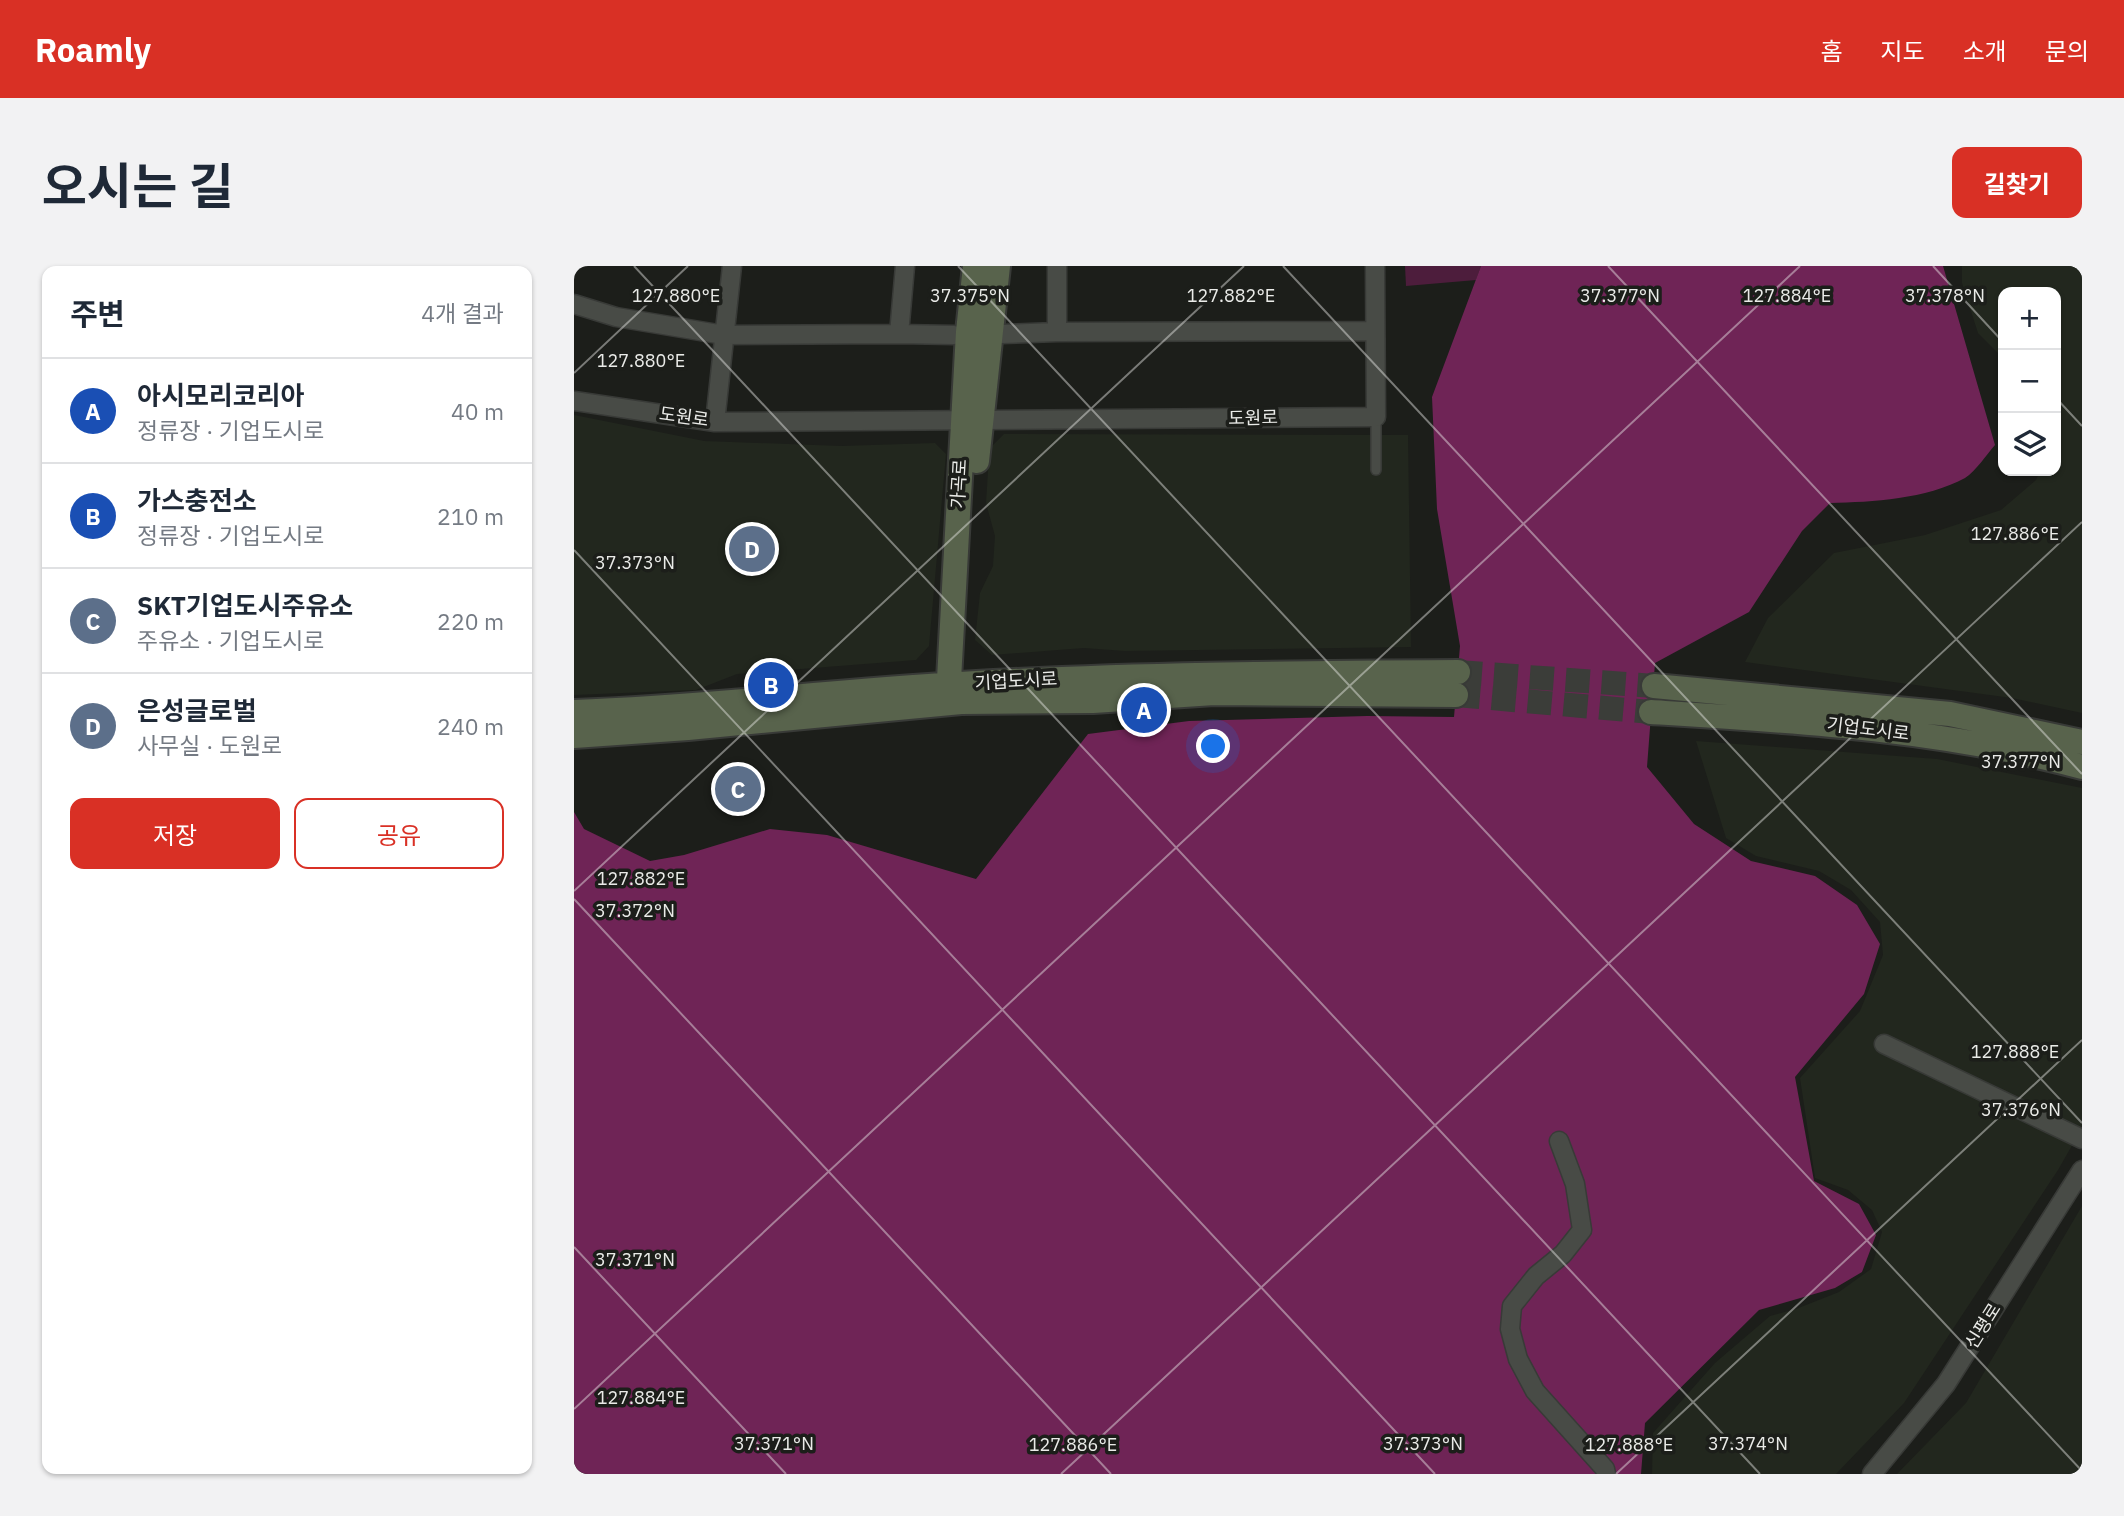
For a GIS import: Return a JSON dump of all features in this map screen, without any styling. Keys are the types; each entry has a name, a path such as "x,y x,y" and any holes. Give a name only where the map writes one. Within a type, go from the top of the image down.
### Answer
{"street":[{"path":"715,422 732,266"},
{"path":"899,334 905,266"},
{"name":"가곡로","path":"954,693 972,421 975,266"},
{"name":"가곡로","path":"972,421 998,266"},
{"path":"1057,266 1057,332"},
{"path":"1376,266 1376,416"},
{"path":"574,304 616,317 724,335 954,335"},
{"path":"1001,334 1374,331"},
{"name":"도원로","path":"574,401 715,422 1376,416"},
{"name":"기업도시로","path":"574,736 688,728 954,693 1167,674 1457,683"},
{"name":"기업도시로","path":"1654,686 1950,714 2082,742"},
{"name":"기업도시로","path":"574,712 954,693"},
{"name":"기업도시로","path":"1651,712 1823,723 1947,738 2023,751 2082,767"},
{"path":"1884,1044 2082,1139"},
{"path":"1559,1141 1574,1184 1582,1230 1563,1254 1535,1276 1512,1306 1510,1329 1518,1359 1535,1391 1605,1469 1606,1474"},
{"name":"신평로","path":"1872,1474 1946,1384 2082,1170"}],"lane":[{"path":"1376,416 1376,470"}],"shaded area":[{"path":"1405,266 1481,266 1476,280 1406,286"},
{"path":"1481,266 1943,266 1995,445 1969,475 1934,491 1899,498 1830,503 1802,531 1749,612 1655,663 1647,767 1694,824 1751,861 1815,876 1857,905 1880,944 1864,994 1795,1077 1814,1181 1859,1204 1876,1235 1862,1272 1835,1288 1759,1310 1645,1423 1641,1474 574,1474 574,812 584,829 650,861 684,855 770,829 827,835 976,879 1088,734 1189,721 1367,716 1454,717 1460,646 1437,509 1432,397"},
{"path":"1962,266 2082,266 2082,713 2012,698 1745,662 1768,618 1834,553 1925,535 2001,510 2038,476 2061,476 2061,287 1998,287 1998,353 1978,333 1962,283"},
{"path":"574,415 704,441 841,446 935,443 946,454 929,646 916,660 737,674 696,690 574,695"},
{"path":"1004,434 1408,435 1411,647 1125,651 1084,648 992,655 975,640 980,593 993,566 995,536 986,503 989,455 992,446"},
{"path":"1696,741 1937,759 2082,788 2082,1128 2058,1170 1904,1403 1836,1474 1652,1474 1653,1433 1715,1363 1770,1316 1839,1292 1871,1269 1882,1232 1872,1210 1848,1190 1815,1178 1800,1078 1860,1011 1883,955 1880,922 1851,890 1819,871 1756,856 1726,838"},
{"path":"2082,1206 2082,1474 1897,1474 1966,1403"}],"tunnel":[{"path":"1458,672 1654,686"},
{"path":"1456,695 1651,712"}],"place":[{"name":"은성글로벌","path":"752,549"},
{"name":"가스충전소","path":"771,685"},
{"name":"아시모리코리아","path":"1144,710"},
{"name":"SKT기업도시주유소","path":"738,789"}]}
